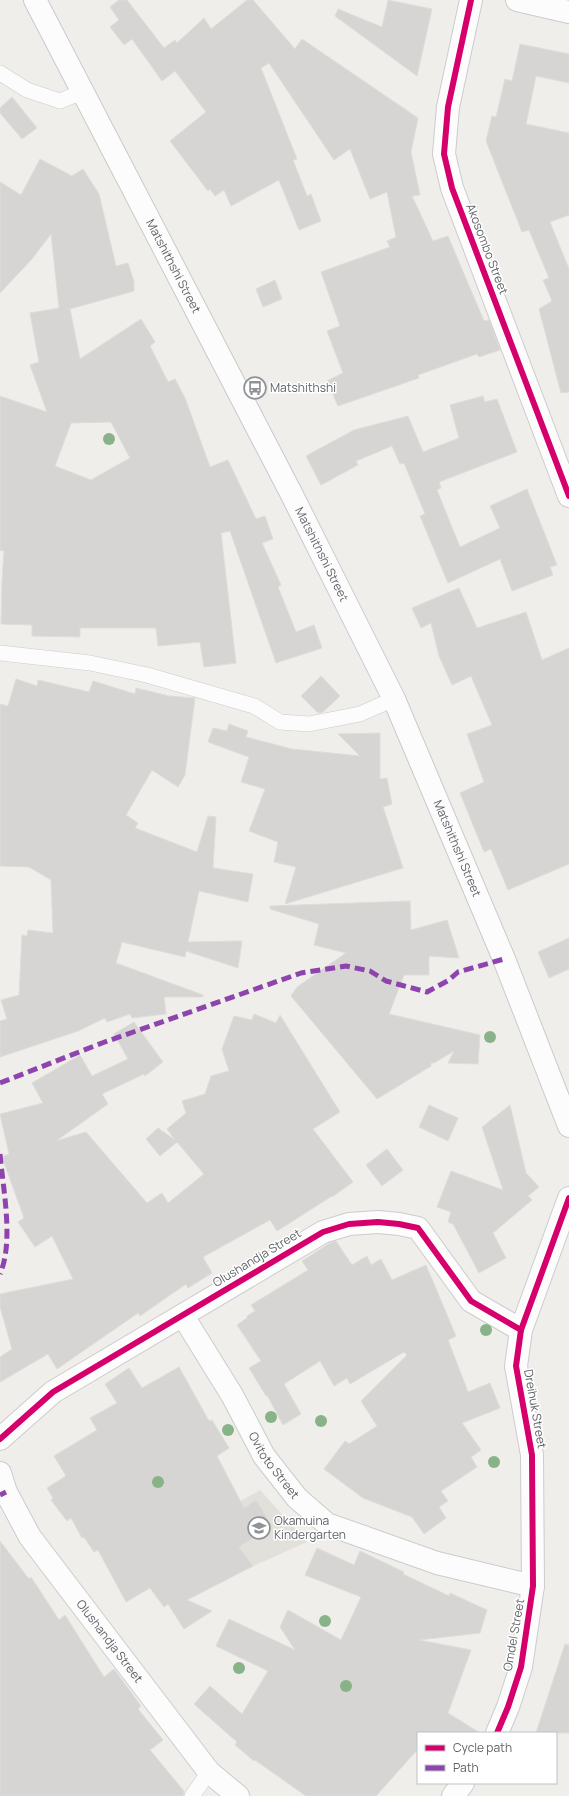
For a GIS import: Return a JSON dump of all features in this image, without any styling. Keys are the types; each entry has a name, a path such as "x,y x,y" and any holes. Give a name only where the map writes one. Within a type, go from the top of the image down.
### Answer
{"street":[{"name":"Matshithshi Street","path":"35,0 284,479 394,699 504,960 569,1126"},
{"name":"Akosombo Street","path":"471,0 448,107 444,154 452,188 569,496"},
{"path":"517,0 569,12"},
{"name":"Dreihuk Street","path":"533,1586 532,1455 516,1366 521,1330 569,1198"},
{"name":"Olushandja Street","path":"0,1439 53,1392 323,1232 349,1224 378,1222 418,1228 471,1301 521,1330"},
{"name":"Ovitoto Street","path":"182,1316 232,1395 264,1456 297,1498 327,1524 437,1563 533,1586"},
{"name":"Olushandja Street","path":"0,1473 6,1492 30,1537 209,1772 238,1796"},
{"name":"Omdel Street","path":"497,1732 508,1707 521,1667 533,1586"},
{"path":"453,1796 462,1784"}],"lane":[{"path":"0,73 27,90 60,101 82,92"},
{"path":"0,653 90,663 147,675 254,706 280,722 308,724 360,714 394,699"},
{"path":"192,1796 209,1772"}],"shaded area":[{"name":"Okamuina Kindergarten","path":"260,1490 307,1542 247,1569 216,1515"}],"building":[{"path":"119,0 127,0 164,48 175,40 177,43 204,18 211,29 247,0 253,0 295,49 302,39 418,118 411,152 420,195 412,196 433,241 448,236 484,321 489,320 500,350 479,357 477,354 418,375 419,378 338,406 327,381 343,373 327,331 340,326 321,272 390,247 387,241 396,237 387,192 370,199 350,149 334,160 269,63 261,68 297,159 293,160 307,196 311,194 321,221 299,230 279,180 231,206 224,190 215,196 210,189 208,191 170,141 206,112 175,71 162,81 132,39 124,45 110,27 119,20 110,7"},
{"path":"388,0 432,9 417,76 335,16 338,9 382,27"},
{"path":"520,44 569,54 569,83 536,76 526,124 569,133 569,215 550,222 569,269 569,392 561,393 539,309 552,301 543,280 549,278 529,230 522,232 486,141 492,116 496,117 505,79 512,81"},
{"path":"12,97 37,128 22,139 0,113 0,108"},
{"path":"40,159 72,176 83,169 99,194 116,266 128,263 134,282 134,291 70,309 80,359 141,319 155,342 150,346 168,382 175,379 185,398 210,467 228,460 256,519 265,516 273,539 262,543 281,585 278,587 296,632 314,625 322,648 276,663 230,531 221,533 236,663 204,667 200,642 158,646 156,628 80,628 80,637 32,636 32,625 1,624 4,551 0,550 0,396 47,412 30,365 39,362 30,313 59,308 51,234 32,259 0,293 0,182 21,195","holes":["111,422 130,458 91,480 55,466 71,423"]},
{"path":"275,280 282,299 263,307 256,289"},
{"path":"483,396 485,402 497,399 517,452 439,482 441,488 437,490 460,547 500,528 490,506 527,489 557,565 550,567 553,575 512,591 500,559 448,583 420,516 425,514 404,463 400,464 392,446 356,461 358,465 321,485 306,456 354,430 408,416 423,452 459,438 450,405"},
{"path":"459,588 477,628 526,612 542,660 569,648 569,864 508,890 491,849 484,852 460,793 484,782 467,734 492,725 471,676 452,685 439,656 431,623 421,628 412,608"},
{"path":"321,676 340,696 323,712 318,713 301,696"},
{"path":"16,679 37,686 38,680 89,692 93,681 135,694 136,688 169,696 195,698 185,775 178,787 152,770 126,815 138,823 135,828 197,852 208,816 216,817 213,868 253,874 248,902 199,891 188,942 242,941 238,968 186,951 185,957 122,942 116,963 203,995 203,997 164,997 166,1014 132,1018 130,1014 107,1022 105,1018 78,1031 0,1057 0,1021 7,1019 1,1000 19,995 22,935 27,936 28,930 53,933 51,880 29,867 0,866 0,704 8,706"},
{"path":"229,724 248,731 246,737 292,749 360,756 338,734 380,733 380,779 387,778 392,804 383,807 403,868 285,904 296,867 274,862 278,842 249,831 265,789 241,782 249,757 208,742 213,728 227,731"},
{"path":"410,901 411,930 447,920 459,958 429,956 429,975 404,975 389,1014 480,1035 478,1064 448,1063 454,1051 434,1063 431,1063 431,1066 377,1099 291,996 297,987 346,953 314,945 319,924 270,909 270,906"},
{"path":"569,938 569,969 549,978 538,952"},
{"path":"254,1014 276,1023 280,1015 340,1112 313,1129 353,1182 332,1197 277,1231 270,1220 203,1257 212,1273 188,1288 186,1284 140,1316 138,1313 57,1369 48,1354 0,1382 0,1357 12,1349 0,1307 0,1294 73,1279 52,1236 35,1247 18,1222 24,1218 2,1157 9,1154 0,1114 43,1103 32,1083 80,1055 92,1076 128,1059 114,1034 134,1022 163,1062 145,1076 144,1074 102,1094 108,1104 56,1141 86,1132 147,1203 162,1193 168,1203 204,1174 177,1142 160,1156 146,1139 158,1128 175,1140 167,1129 186,1113 182,1101 205,1094 211,1076 229,1071 222,1049 234,1016 252,1020"},
{"path":"429,1105 458,1118 448,1141 419,1127"},
{"path":"510,1105 526,1173 539,1187 528,1196 532,1200 493,1233 506,1258 479,1273 453,1224 448,1222 451,1212 437,1207 451,1171 503,1190 482,1127"},
{"path":"387,1149 403,1170 382,1186 366,1165"},
{"path":"336,1241 352,1265 367,1256 371,1265 381,1259 392,1280 426,1265 456,1336 448,1340 468,1392 490,1383 500,1408 462,1423 481,1450 471,1457 477,1467 441,1491 448,1501 439,1507 446,1518 424,1534 412,1517 363,1498 324,1469 345,1441 349,1444 377,1426 361,1401 407,1355 404,1352 350,1384 347,1378 334,1386 320,1361 284,1384 301,1414 283,1425 267,1395 266,1396 249,1368 261,1361 237,1325 255,1311 251,1305 308,1270 302,1261 330,1243"},
{"path":"179,1367 209,1421 212,1420 229,1448 217,1456 244,1508 256,1500 272,1526 239,1547 253,1566 187,1600 212,1611 184,1629 168,1604 164,1607 150,1588 126,1602 98,1550 94,1552 84,1537 82,1538 71,1518 67,1521 51,1500 53,1498 47,1488 66,1476 54,1456 97,1430 90,1418 117,1403 105,1384 129,1368 142,1388"},
{"path":"0,1541 29,1579 31,1577 59,1620 65,1615 104,1677 114,1669 141,1706 138,1709 163,1740 150,1750 184,1791 183,1796 0,1796"},
{"path":"317,1548 354,1565 360,1551 449,1596 450,1593 487,1610 480,1633 419,1640 471,1650 448,1713 478,1732 417,1732 417,1750 376,1796 306,1796 255,1760 254,1761 235,1745 237,1742 194,1704 210,1686 242,1714 268,1671 216,1646 229,1619 295,1650 280,1627 288,1610 341,1640 361,1597 305,1575"},
{"path":"565,1644 569,1645 569,1733 536,1732"}],"marked path":[{"path":"0,1083 102,1043 301,973 346,966 370,971 386,981 427,992 449,980 458,972 504,959"},
{"path":"0,1154 7,1231 4,1261 0,1274"},
{"path":"0,1495 6,1492"}],"cycle path":[{"path":"471,0 448,107 444,154 452,188 569,496"},
{"path":"497,1732 508,1707 521,1667 533,1586 532,1455 516,1366 521,1330 569,1198"},
{"path":"0,1439 53,1392 323,1232 349,1224 378,1222 418,1228 471,1301 521,1330"}],"place":[{"name":"Matshithshi","path":"255,388"},
{"name":"Okamuina Kindergarten","path":"259,1528"}]}
